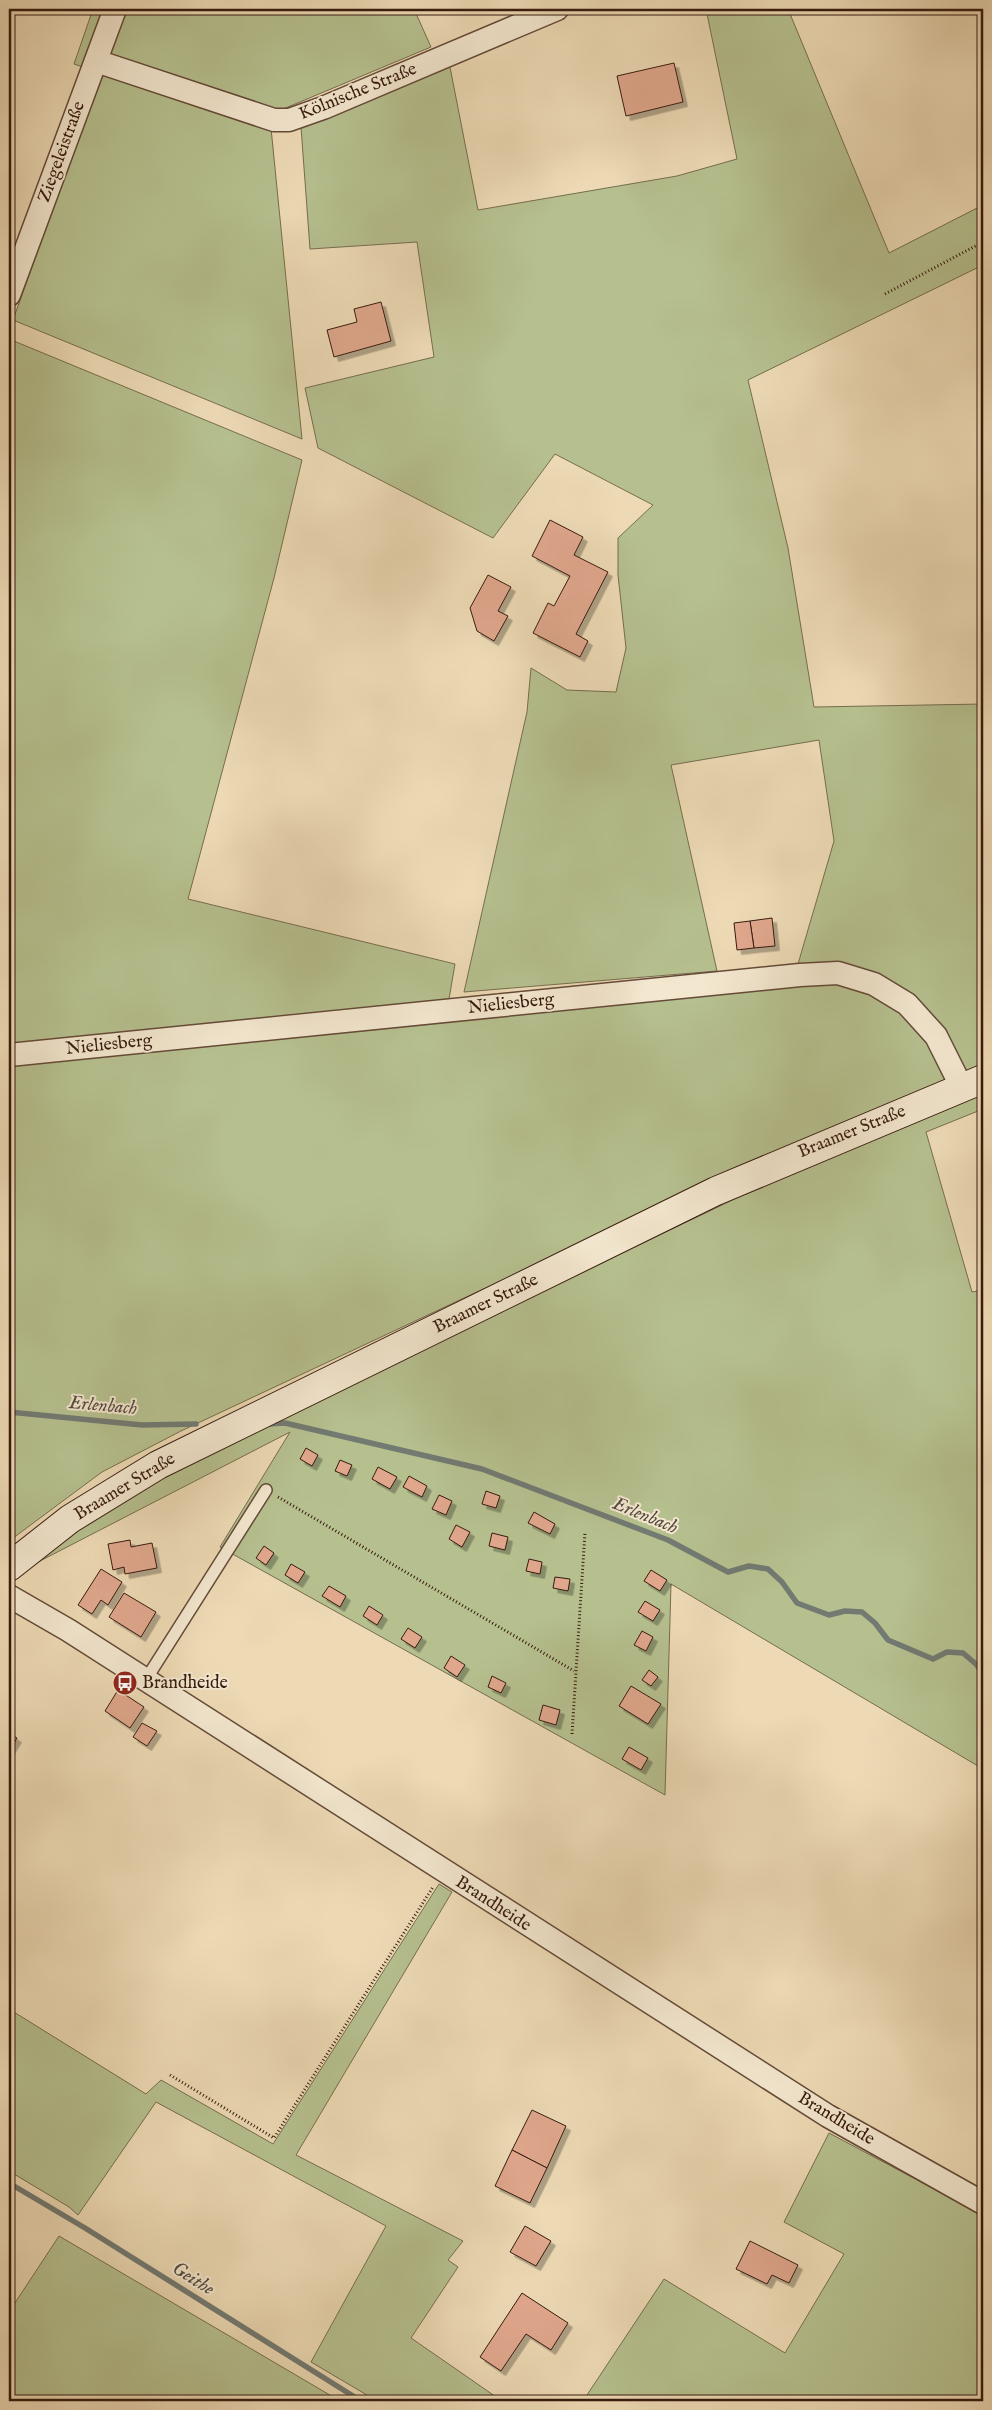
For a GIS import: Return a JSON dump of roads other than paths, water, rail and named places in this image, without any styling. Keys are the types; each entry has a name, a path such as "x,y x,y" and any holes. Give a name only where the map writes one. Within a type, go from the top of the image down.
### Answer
{"street":[{"name":"Ziegeleistraße","path":"9,295 115,9"},
{"name":"Kölnische Straße","path":"96,61 274,120 289,120 323,108 557,9"},
{"name":"Nieliesberg","path":"9,1055 800,975 838,973 874,984 907,1004 936,1036 973,1083"},
{"name":"Braamer Straße","path":"9,1567 70,1519 158,1464 716,1191 973,1083"},
{"name":"Brandheide","path":"9,1596 68,1630 443,1872 828,2116 983,2203"}],"lane":[{"path":"145,1681 266,1490"}],"waterway":[{"name":"Erlenbach","path":"9,1412 142,1425 196,1424"},
{"name":"Erlenbach","path":"268,1424 285,1423 482,1469 668,1540 728,1572 749,1566 768,1569 782,1582 797,1603 829,1615 845,1611 862,1612 875,1623 888,1640 933,1659 947,1652 963,1653 977,1665 983,1675"},
{"name":"Geithe","path":"9,2183 85,2228 361,2401"}],"place":[{"name":"Brandheide","path":"125,1683"}]}
